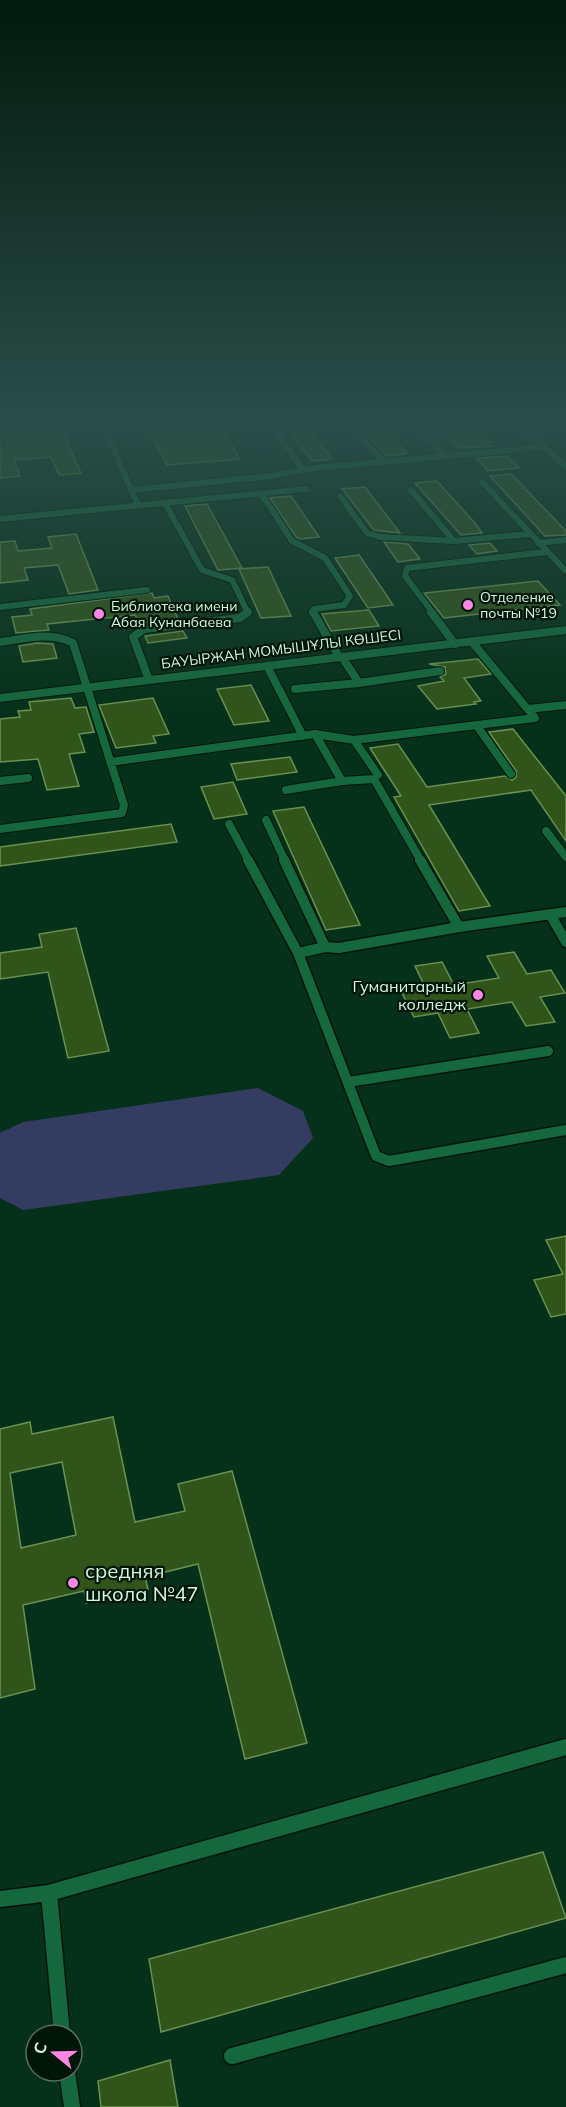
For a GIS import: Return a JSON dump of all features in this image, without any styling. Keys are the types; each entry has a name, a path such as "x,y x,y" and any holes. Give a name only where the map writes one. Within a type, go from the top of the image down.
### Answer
{"street":[{"name":"БАУЫРЖАН МОМЫШҰЛЫ КӨШЕСІ","path":"0,698 566,630"}],"lane":[{"path":"0,519 16,517"},
{"path":"149,680 133,637 144,629 240,618 249,613 232,580 202,570 173,517"},
{"path":"276,517 292,541 325,558 350,596 344,605 314,609 312,614 359,683"},
{"path":"356,517 367,533 380,537 454,541 529,534"},
{"path":"434,517 454,541"},
{"path":"514,517 566,571"},
{"path":"538,543 566,540"},
{"path":"455,644 405,576 407,568 546,552"},
{"path":"0,607 147,590"},
{"path":"0,642 65,638 74,643 85,687 124,805 122,813 0,829"},
{"path":"110,762 315,734 354,740 535,718 472,642"},
{"path":"267,666 303,736"},
{"path":"295,689 359,683 440,671"},
{"path":"528,709 566,705"},
{"path":"477,726 511,774"},
{"path":"315,734 342,781"},
{"path":"354,740 378,775"},
{"path":"0,782 28,778"},
{"path":"286,790 342,781 375,779 459,927"},
{"path":"266,820 325,947"},
{"path":"229,824 298,953 376,1156 389,1161 566,1130"},
{"path":"546,831 566,857"},
{"path":"298,953 325,947 339,948 459,927 566,912"},
{"path":"550,914 566,942"},
{"path":"348,1082 548,1051"},
{"path":"0,1899 49,1893 566,1747"},
{"path":"49,1893 61,2023"},
{"path":"232,2056 566,1965"},
{"path":"69,2083 72,2107"}],"shaded area":[{"path":"258,1088 303,1111 313,1138 279,1175 23,1210 0,1198 0,1133 23,1122"}],"building":[{"path":"191,517 214,517 242,568 218,570"},
{"path":"283,517 306,517 319,537 300,539 296,537"},
{"path":"364,517 388,517 400,533 374,530"},
{"path":"445,517 470,517 482,533 461,535"},
{"path":"528,517 553,517 566,531 566,535 545,536"},
{"path":"76,534 98,590 69,594 58,565 24,568 28,580 0,583 0,542 15,541 18,551 52,548 48,537"},
{"path":"384,542 408,544 420,559 398,562"},
{"path":"490,543 497,551 477,554 469,545"},
{"path":"359,555 393,605 368,608 335,558"},
{"path":"268,567 291,616 261,618 239,569"},
{"path":"538,581 560,605 444,618 424,593"},
{"path":"152,593 154,598 168,596 178,619 140,624 135,615 47,624 49,630 16,633 12,617 32,615 30,609"},
{"path":"369,610 379,626 331,631 322,614"},
{"path":"183,631 187,638 148,643 145,636"},
{"path":"37,643 53,644 57,658 23,662 19,646"},
{"path":"478,659 491,674 464,678 481,701 474,702 476,704 437,709 418,686 444,681 440,677 446,674 445,667 429,664"},
{"path":"251,685 269,721 234,725 217,689"},
{"path":"71,698 75,708 86,707 94,732 79,734 85,752 69,754 79,786 47,790 38,759 0,762 0,719 20,717 18,711 31,710 29,702"},
{"path":"153,698 169,734 153,736 156,743 116,748 99,705"},
{"path":"513,729 566,796 566,841 531,790 429,805 490,906 459,911 394,797 401,796 370,748 398,744 427,787 505,776 512,780 516,777 516,771 489,732"},
{"path":"290,757 297,772 237,780 231,764"},
{"path":"233,782 247,814 214,819 201,787"},
{"path":"304,807 360,925 326,930 273,811"},
{"path":"171,824 177,842 0,866 0,847"},
{"path":"76,928 109,1051 68,1058 48,972 0,979 0,953 42,947 39,934"},
{"name":"Гуманитарный колледж","path":"514,952 527,974 551,970 565,993 540,997 555,1022 526,1026 512,1002 467,1009 479,1033 450,1038 438,1013 414,1017 402,993 426,989 415,966 442,962 454,985 499,978 487,956"},
{"path":"566,1236 566,1314 551,1317 534,1280 563,1274 546,1240"},
{"name":"средняя школа №47","path":"113,1417 135,1522 185,1511 178,1484 232,1471 307,1743 245,1759 198,1564 145,1577 148,1589 86,1603 84,1591 23,1605 35,1689 0,1698 0,1429 30,1422 32,1434","holes":["62,1462 76,1535 21,1548 10,1473"]},
{"path":"543,1852 566,1918 161,2032 149,1959"},
{"path":"170,2060 178,2107 101,2107 98,2081"}],"place":[{"name":"Отделение почты №19","path":"468,605"},
{"name":"Библиотека имени Абая Кунанбаева","path":"99,614"},
{"name":"Гуманитарный колледж","path":"478,995"},
{"name":"средняя школа №47","path":"73,1583"}]}
